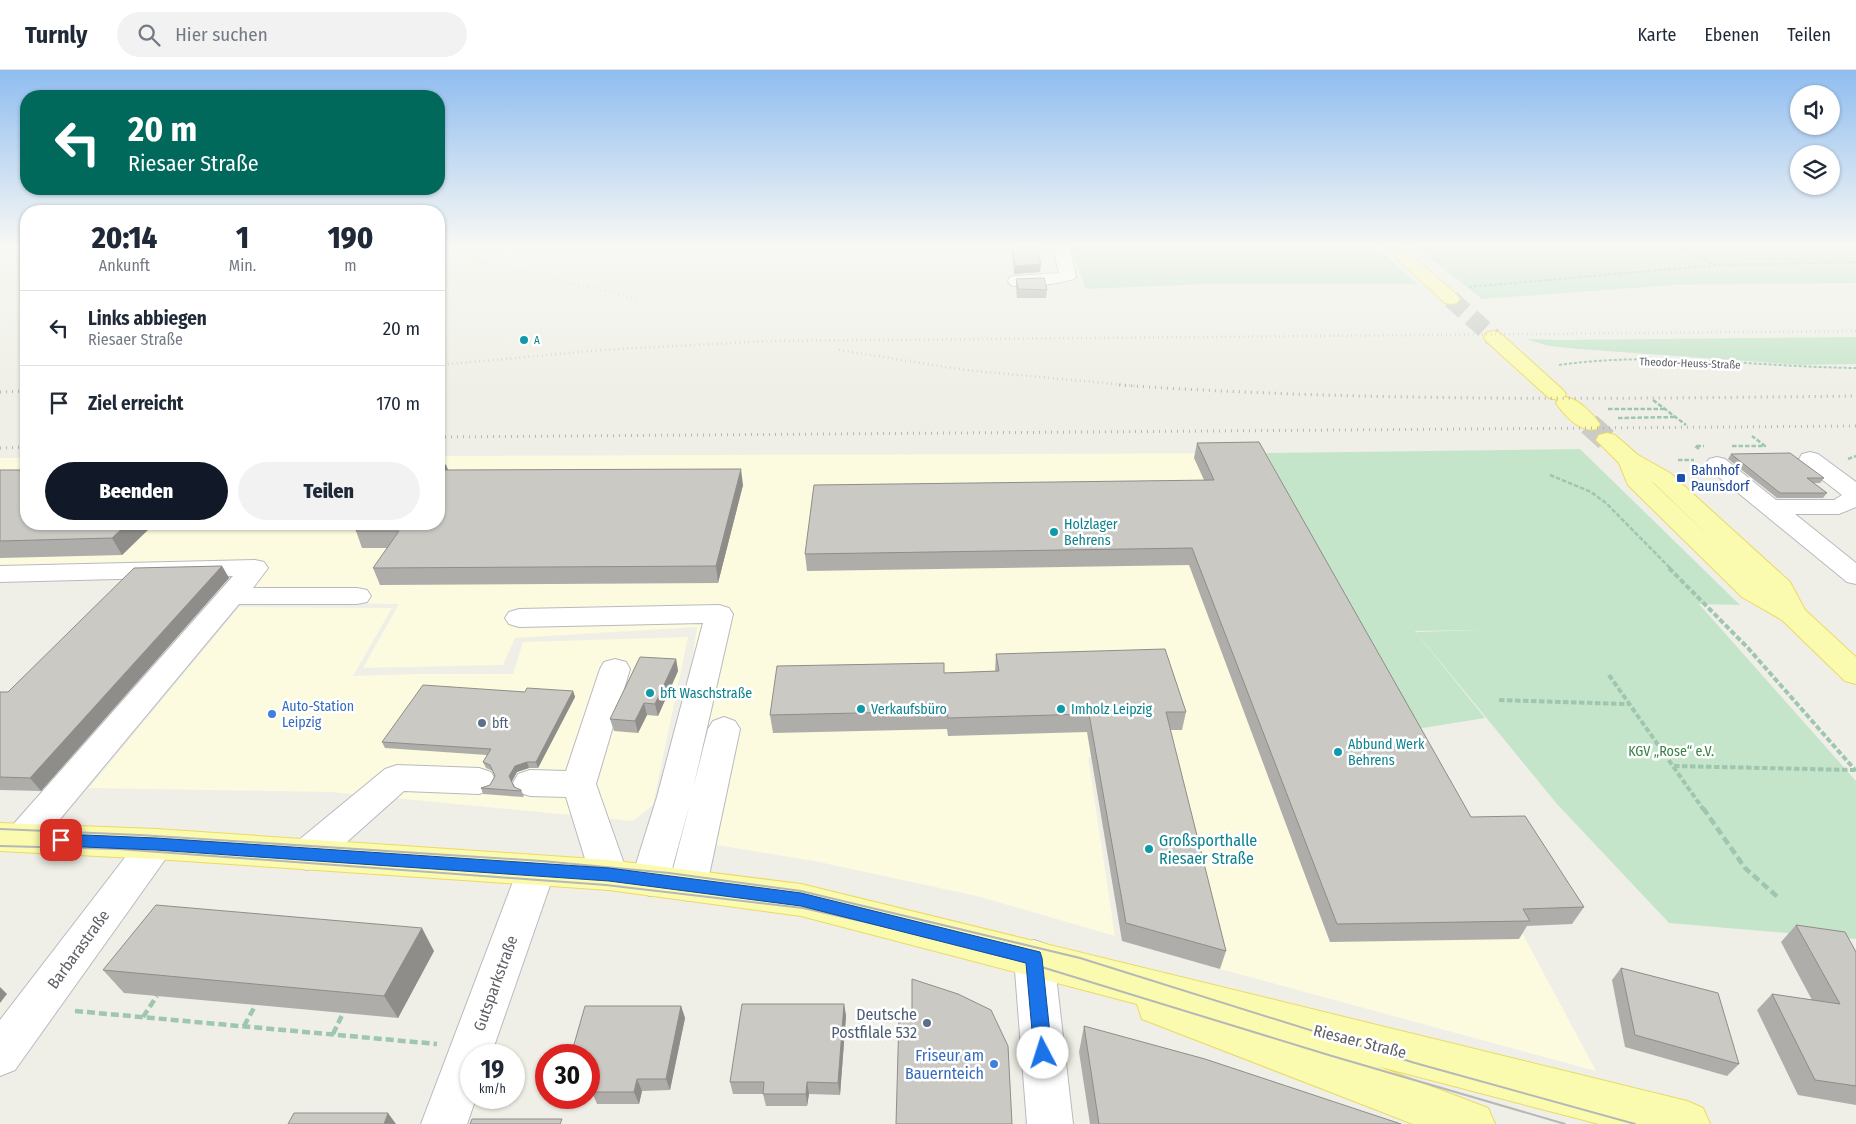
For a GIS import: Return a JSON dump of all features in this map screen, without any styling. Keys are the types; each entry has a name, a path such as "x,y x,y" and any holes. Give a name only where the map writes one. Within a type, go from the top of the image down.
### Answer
{"main road":[{"path":"1447,296 1451,300"},
{"path":"1493,337 1589,424"},
{"path":"1607,440 1630,460 1636,480 1752,591 1792,614 1852,666"},
{"name":"Riesaer Straße","path":"12,838 156,844 609,875 801,900 1687,1124"},
{"name":"Riesaer Straße","path":"1034,958 1472,1124"}],"street":[{"path":"1771,507 1839,507 1853,499 1856,493 1810,459"},
{"path":"1706,462 1771,507 1856,576"},
{"path":"0,574 255,568 12,838"},
{"path":"231,596 357,596"},
{"path":"519,618 719,614 674,797 650,880"},
{"path":"609,875 579,784 615,668"},
{"path":"688,885 724,729"},
{"path":"307,855 397,778 479,781"},
{"path":"530,783 579,784"},
{"name":"Barbarastraße","path":"0,1055 156,844"},
{"name":"Gutsparkstraße","path":"473,1044 536,871"},
{"path":"1034,958 1050,1124"},
{"name":"Gutsparkstraße","path":"444,1124 460,1080"}],"path":[{"name":"Theodor-Heuss-Straße","path":"1524,364 1561,366 1583,361 1644,361 1780,367 1856,368"},
{"path":"1653,400 1686,425"},
{"path":"1608,409 1665,409"},
{"path":"1618,418 1676,417"},
{"path":"1675,460 1706,462"},
{"path":"1550,475 1591,492 1606,502 1748,648 1856,771"},
{"path":"1609,676 1744,868 1780,899"},
{"path":"1498,700 1629,704"},
{"path":"1674,766 1856,771"},
{"path":"143,1017 157,996"},
{"path":"244,1026 255,1006"},
{"path":"35,1008 460,1046"},
{"path":"333,1034 344,1014"}],"shaded area":[{"path":"1266,453 1596,1071 1220,969 1168,755 1088,757 1115,936 977,896 814,861 667,837 697,627 515,638 503,665 363,668 399,604 235,602 260,575 0,580 0,458 20,458 20,530 445,530 445,456"},
{"path":"239,607 392,608 353,676 513,674 523,642 688,637 653,805 633,821 331,792 89,788"}],"green space":[{"path":"1478,296 1521,296 1482,299"},
{"path":"1856,337 1856,364 1801,365 1579,349 1549,346 1526,339 1560,340"},
{"name":"KGV „Rose“ e.V.","path":"1580,449 1740,605 1699,604 1856,781 1856,939 1669,923 1557,804 1416,632 1480,630 1415,631 1485,718 1410,730 1363,630 1266,453"}],"building":[{"path":"1259,442 1471,817 1525,816 1584,907 1523,909 1530,921 1337,924 1192,548 805,554 814,485 1214,480 1197,443"},
{"path":"1790,453 1824,478 1807,478 1827,493 1780,493 1731,454"},
{"path":"741,469 716,566 373,568 399,531 356,531 445,530 445,470"},
{"path":"0,470 20,470 20,530 121,530 112,538 0,541"},
{"path":"222,566 30,778 0,777 0,692 8,692 134,568"},
{"path":"1165,649 1186,712 1166,712 1226,951 1126,923 1089,714 948,718 947,711 770,715 777,666 944,663 944,673 999,671 996,654"},
{"name":"bft Waschstraße","path":"640,657 676,659 655,704 644,703 635,721 610,719"},
{"name":"bft","path":"423,685 525,692 527,688 573,691 536,762 527,762 515,766 509,776 514,787 521,791 481,788 490,785 495,776 490,765 483,762 491,749 382,742"},
{"path":"156,905 422,928 384,996 103,970"},
{"path":"1796,925 1845,932 1856,952 1856,1086 1815,1080 1772,994 1840,1004"},
{"path":"1621,968 1718,993 1739,1064 1635,1035"},
{"path":"912,979 958,994 991,1010 1008,1046 1012,1124 896,1124 899,1017 912,1018"},
{"path":"742,1004 844,1004 838,1083 807,1082 806,1094 763,1094 764,1082 730,1082"},
{"path":"585,1006 681,1006 666,1079 637,1079 634,1092 600,1092 600,1044 574,1044"},
{"path":"1084,1026 1205,1059 1401,1124 1099,1124"},
{"path":"294,1113 388,1113 384,1124 288,1124"},
{"path":"472,1119 562,1119 560,1124 470,1124"}],"tunnel":[{"path":"1451,299 1493,337"},
{"path":"1589,424 1607,440"}],"tram line":[{"path":"0,829 140,835 542,861 669,873 801,891 1080,958 1415,1063 1635,1124"},
{"path":"0,846 118,849 606,885 803,908 950,941 1035,965 1332,1056 1565,1124"}],"railway":[{"path":"627,296 639,299"},
{"path":"445,364 602,350 766,341 1856,331"},
{"path":"839,350 965,370 1136,386"},
{"path":"1119,385 1136,386"},
{"path":"1136,386 1395,397 1672,398 1856,396"},
{"path":"0,392 20,391"},
{"path":"445,437 1856,426"},
{"path":"0,448 20,447"}],"place":[{"name":"A","path":"524,340"},
{"name":"Bahnhof Paunsdorf","path":"1681,478"},
{"name":"Holzlager Behrens","path":"1054,532"},
{"name":"bft Waschstraße","path":"650,693"},
{"name":"Verkaufsbüro","path":"861,709"},
{"name":"Imholz Leipzig","path":"1061,709"},
{"name":"Auto-Station Leipzig","path":"272,714"},
{"name":"bft","path":"482,723"},
{"name":"Abbund Werk Behrens","path":"1338,752"},
{"name":"Großsporthalle Riesaer Straße","path":"1149,849"},
{"name":"Deutsche Postfilale 532","path":"927,1023"},
{"name":"Friseur am Bauernteich","path":"994,1064"}],"route":[{"path":"61,840 156,844 609,875 801,900 1034,958 1043,1053"}]}
